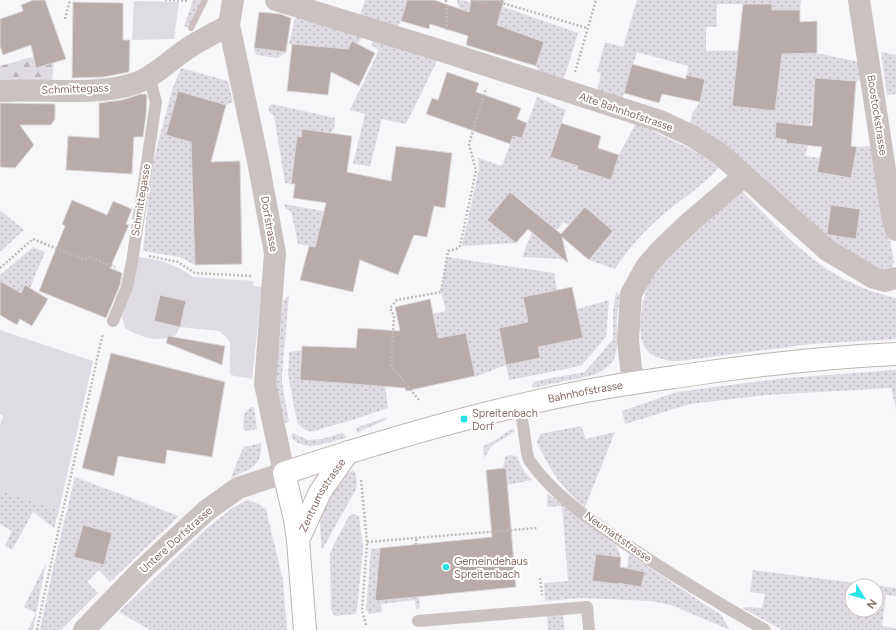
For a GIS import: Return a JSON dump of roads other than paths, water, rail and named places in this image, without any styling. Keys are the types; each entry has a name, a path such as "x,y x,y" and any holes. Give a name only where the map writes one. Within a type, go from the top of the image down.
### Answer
{"street":[{"name":"Dorfstrasse","path":"234,0 229,25 258,161 275,253 265,384 284,473"},
{"name":"Alte Bahnhofstrasse","path":"276,0 442,51 660,122 692,136 719,152 744,176"},
{"name":"Boostockstrasse","path":"859,0 892,216 896,230"},
{"name":"Schmittegass","path":"0,91 90,90 124,86 149,76 188,48 229,25"},
{"path":"635,383 631,368 628,340 631,294 646,267 660,251 690,222 744,176 827,250 874,278 885,281 896,278"},
{"name":"Bahnhofstrasse","path":"284,473 428,428 520,405 582,392 757,365 896,354"},
{"name":"Zentrumsstrasse","path":"298,540 320,492 348,452"},
{"name":"Zentrumsstrasse","path":"284,473 298,540 305,630"},
{"name":"Untere Dorfstrasse","path":"84,630 143,570 206,511 238,488 284,473"}],"lane":[{"name":"Schmittegasse","path":"113,321 127,287 130,274 156,102 149,76"},
{"name":"Neumattstrasse","path":"520,405 529,460 563,498 646,558 709,598 765,630"},
{"path":"418,621 587,607 589,630"}],"waterway":[{"path":"191,28 205,0"}],"place":[{"name":"Spreitenbach Dorf","path":"464,419"},
{"name":"Gemeindehaus Spreitenbach","path":"446,567"}]}
